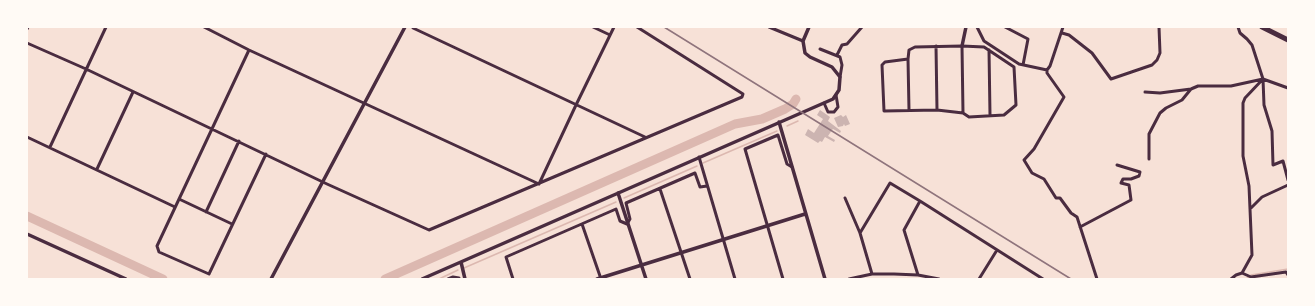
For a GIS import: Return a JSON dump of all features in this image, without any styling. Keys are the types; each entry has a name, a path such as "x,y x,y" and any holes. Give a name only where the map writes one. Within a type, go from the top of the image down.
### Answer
{"highway":[{"path":"1262,27 1288,40"}],"street":[{"path":"50,147 106,27"},
{"path":"204,27 249,50 539,184"},
{"path":"271,279 405,27"},
{"path":"413,27 645,137"},
{"path":"593,27 610,35"},
{"path":"539,184 614,27"},
{"path":"27,43 239,141 322,182 429,230 742,97 744,94 637,27"},
{"path":"769,27 802,41"},
{"path":"809,27 802,41 805,53 810,57 832,67 840,77"},
{"path":"837,55 842,45 847,44 862,27"},
{"path":"963,113 962,46 966,27"},
{"path":"977,27 984,41 1022,65 1047,70"},
{"path":"1005,27 1028,39 1022,65"},
{"path":"1047,70 1050,66 1063,27"},
{"path":"1062,33 1069,35 1092,53 1111,79 1152,65 1157,60 1160,53 1160,27"},
{"path":"1238,27 1240,33 1252,45 1263,79 1264,104 1272,132 1273,165 1283,161 1288,180"},
{"path":"936,46 937,110"},
{"path":"908,59 885,62 882,65 884,111 937,110 963,113 969,117 1004,115 1016,105 1014,67 984,47 914,47 909,50 908,59 909,110"},
{"path":"422,279 833,99 839,90 842,65 840,57 820,49"},
{"path":"249,50 157,246 159,252 209,274 266,154"},
{"path":"989,50 990,115"},
{"path":"1047,70 1048,74 1064,97 1037,143 1024,160 1032,173 1044,179 1056,198 1060,198 1071,213 1077,217 1097,279"},
{"path":"1242,273 1252,255 1249,186 1243,156 1243,103 1245,98 1263,79"},
{"path":"1145,92 1160,93 1191,89 1198,86 1231,86 1263,79 1288,88"},
{"path":"1149,158 1149,134 1160,113 1166,108 1182,100 1191,89"},
{"path":"97,169 133,92"},
{"path":"824,103 828,112 834,112 838,107 836,95"},
{"path":"779,122 825,279"},
{"path":"783,279 745,149 778,135 787,164 792,167"},
{"path":"27,136 175,207"},
{"path":"206,212 239,141"},
{"path":"699,157 735,279"},
{"path":"1080,227 1131,200 1129,185 1121,183 1122,179 1131,179 1139,176 1140,172 1118,164"},
{"path":"627,224 630,219 626,203 696,173 700,187 708,186"},
{"path":"860,233 890,183 1043,279"},
{"path":"1250,209 1262,197 1288,185"},
{"path":"660,189 690,279"},
{"path":"618,193 646,279"},
{"path":"845,198 860,233 872,274"},
{"path":"179,199 232,224"},
{"path":"918,275 904,230 920,201"},
{"path":"513,279 506,257 616,209 620,221 627,224"},
{"path":"582,224 600,279 805,214"},
{"path":"27,234 126,279"},
{"path":"980,279 997,250"},
{"path":"461,262 465,279"},
{"path":"1232,279 1236,275 1242,273 1249,276 1286,272 1288,275"},
{"path":"849,279 872,274 918,275 939,279"},
{"path":"448,279 453,277 459,279"}],"building":[{"path":"820,110 830,117 828,121 841,131 840,133 833,129 828,136 835,140 834,142 825,137 822,142 820,141 818,143 805,135 808,129 814,133 823,119 817,115"},
{"path":"841,115 843,117 846,115 850,124 845,126 844,124 843,126 838,127 834,118"}],"waterway":[{"path":"385,279 735,124 762,119 785,109 793,104 796,99"},
{"path":"787,126 798,121"},
{"path":"703,163 777,131"},
{"path":"624,198 697,166"},
{"path":"464,268 616,202"},
{"path":"27,216 163,279"},
{"path":"1246,279 1251,275 1288,269"},
{"path":"439,279 458,270"}],"railway":[{"path":"664,27 1071,279"}]}
